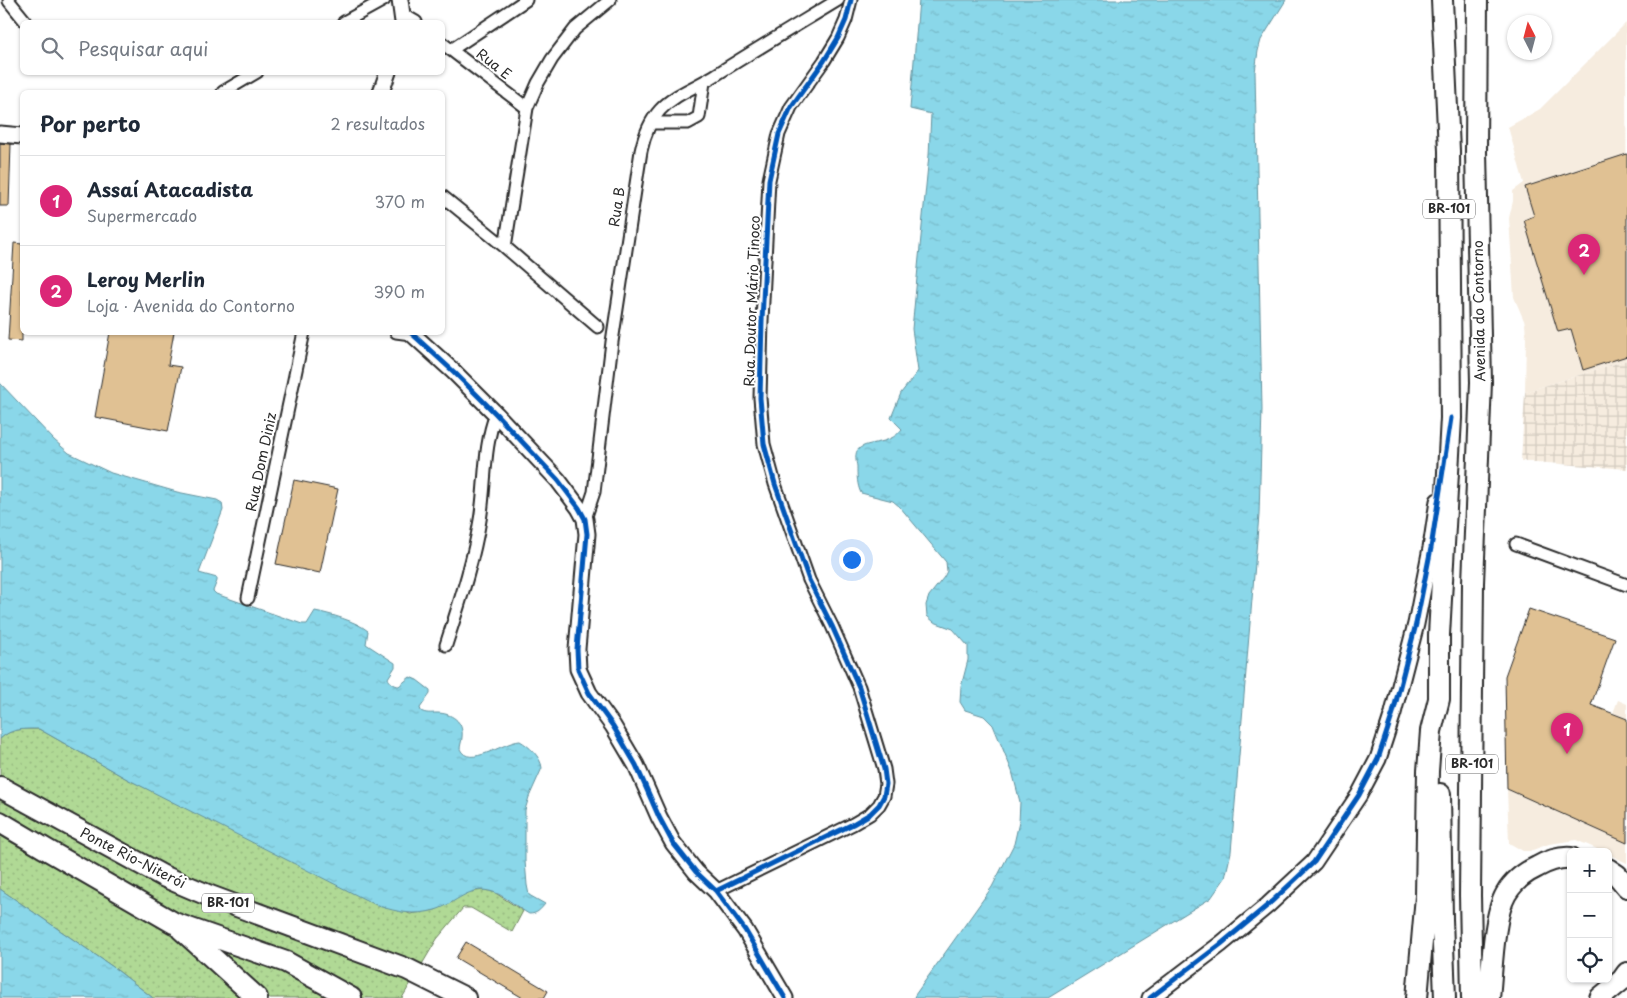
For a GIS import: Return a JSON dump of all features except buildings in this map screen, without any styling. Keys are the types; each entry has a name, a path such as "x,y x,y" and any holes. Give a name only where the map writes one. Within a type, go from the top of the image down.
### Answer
{"highway":[{"name":"Avenida do Contorno","path":"1442,0 1449,151 1451,418"},
{"name":"Avenida do Contorno","path":"1472,998 1473,583 1481,382 1476,152 1478,0"},
{"name":"BR-101","path":"1417,998 1426,896 1428,771 1431,731 1438,699 1439,635 1451,418"},
{"path":"1438,699 1445,998"},
{"name":"Ponte Rio-Niterói","path":"0,787 163,876 210,896 407,969 465,998"},
{"name":"BR-101","path":"0,822 174,923 286,962 350,998"},
{"path":"1489,998 1498,916 1505,896 1514,883 1528,871 1547,862 1567,858"},
{"path":"1612,872 1617,875 1627,888"},
{"path":"174,923 257,998"},
{"path":"1600,998 1622,980 1627,973"}],"street":[{"path":"348,20 384,0"},
{"path":"447,46 526,0"},
{"path":"505,247 527,108 538,83 552,59 575,29 610,0"},
{"name":"Rua B","path":"585,520 594,492 612,342 644,137 659,112 671,100 704,82 838,0"},
{"name":"Rua Doutor Mário Tinoco","path":"716,891 854,824 870,814 879,805 884,796 886,784 880,754 859,687 809,580 775,484 764,444 760,398 769,180 779,134 791,107 838,38 846,20 851,0"},
{"path":"6,2 24,20"},
{"path":"402,12 413,20"},
{"name":"Rua E","path":"447,46 527,108"},
{"path":"226,90 252,75"},
{"path":"382,90 387,75"},
{"path":"651,123 688,123 700,118 704,82"},
{"path":"0,134 20,136"},
{"path":"445,198 598,327"},
{"name":"Rua Dom Diniz","path":"248,598 303,335"},
{"path":"408,335 454,372 496,414 558,480 579,508 585,520 587,545 579,618 578,669 589,693 613,726 636,765 659,817 673,843 696,872 716,891 745,930 785,998"},
{"path":"446,645 471,568 476,546 490,429 496,414"},
{"path":"1150,998 1221,944 1268,905 1314,862 1359,794 1378,759 1394,713 1416,624 1431,548 1451,418"},
{"path":"1516,544 1627,585"}],"shaded area":[{"path":"1626,23 1627,360 1525,392 1525,323 1514,297 1509,218 1513,191 1524,183 1508,127 1540,109"},
{"path":"1627,360 1627,469 1521,461 1525,392"},
{"path":"1618,700 1627,704 1627,719 1613,713"},
{"path":"1507,789 1627,843 1627,863 1612,856 1612,848 1595,848 1576,840 1549,844 1530,851 1523,851 1509,843"}],"green space":[{"path":"39,729 127,779 410,914 435,910 468,892 484,890 494,892 523,911 512,932 471,908 463,908 437,939 402,998 153,998 113,967 0,889 0,739 11,732"}],"water":[{"path":"919,0 1286,0 1261,40 1255,72 1262,409 1259,515 1231,852 1225,878 1211,898 1048,998 914,998 992,887 1014,844 1019,822 1020,802 1012,771 993,725 984,716 965,710 960,702 961,687 968,660 968,646 953,629 934,622 927,616 926,605 929,596 947,571 946,562 900,507 893,501 861,493 858,480 857,451 865,445 884,441 897,435 902,429 891,418 901,393 918,371 912,329 929,155 931,114 910,109"},
{"path":"0,383 54,440 69,453 111,473 177,492 217,500 222,503 223,510 199,573 217,578 213,591 216,594 302,624 307,624 315,611 357,624 368,631 366,644 395,663 395,667 388,678 391,682 399,686 410,677 430,690 430,694 420,708 421,711 447,714 459,722 462,731 460,749 464,754 478,756 520,741 531,749 537,756 542,768 525,810 525,861 529,895 545,904 542,908 529,914 502,896 484,890 470,893 443,907 427,912 406,912 378,906 127,779 39,729 13,731 0,739"},
{"path":"0,889 113,967 153,998 0,998"}],"cycle path":[{"path":"716,891 870,814 879,805 884,796 886,784 884,769 859,687 809,580 775,484 764,444 760,398 769,180 779,134 791,107 838,38 846,20 851,0"},
{"path":"413,335 496,414 558,480 579,508 585,519 587,534 577,649 578,669 589,693 613,726 636,765 659,817 673,843 696,872 716,891 745,930 785,998"},
{"path":"1150,998 1221,944 1268,905 1314,862 1359,795 1378,759 1393,713 1416,624 1431,548 1451,418"}],"place":[{"name":"Leroy Merlin","path":"1584,275"},
{"name":"Assaí Atacadista","path":"1567,754"}]}
